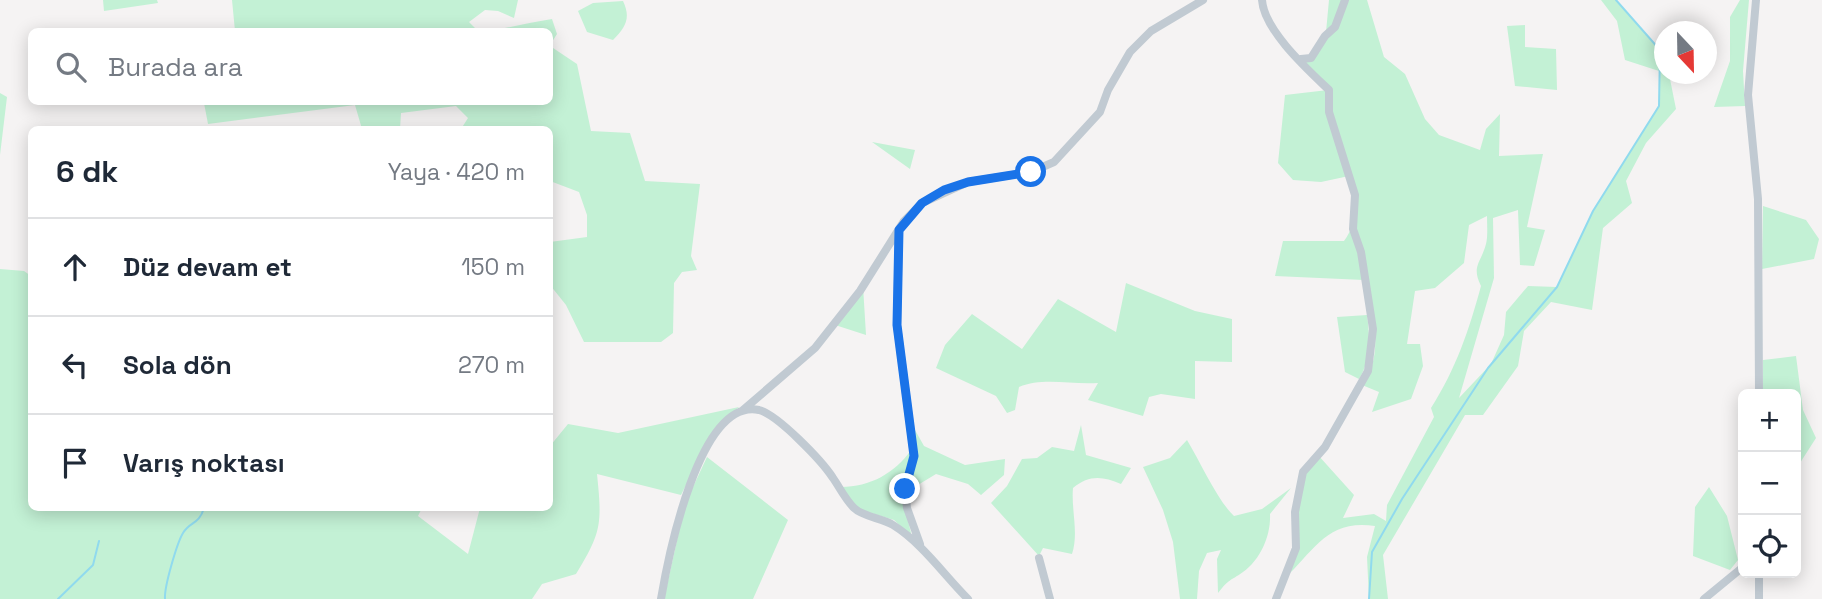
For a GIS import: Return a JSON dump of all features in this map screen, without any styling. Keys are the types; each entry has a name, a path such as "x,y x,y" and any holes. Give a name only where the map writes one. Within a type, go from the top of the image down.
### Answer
{"street":[{"path":"661,599 682,503 718,429 815,348 860,291 899,230 922,203 944,190 968,182 1031,172 1054,162 1100,113 1108,90 1130,52 1151,31 1203,0"},
{"path":"1262,0 1263,14 1273,31 1329,90 1329,112 1356,195 1353,229 1361,252 1373,329 1368,371 1325,447 1303,472 1295,512 1296,548 1276,599"},
{"path":"1301,59 1311,58 1325,36 1335,27 1345,0"},
{"path":"1756,0 1748,95 1758,199 1759,389"},
{"path":"899,230 897,325 914,456 905,489 907,508 922,550"},
{"path":"743,410 760,410 771,417 832,476 856,511 892,524 922,550 968,599"},
{"path":"1039,558 1050,599"},
{"path":"1704,599 1738,571"},
{"path":"1759,578 1759,599"}],"green space":[{"path":"103,0 157,0 158,3 104,11"},
{"path":"232,0 518,0 514,18 498,11 485,10 469,22 475,28 235,28"},
{"path":"1329,0 1342,0 1334,26 1326,32"},
{"path":"1349,0 1367,0 1384,57 1405,74 1425,119 1439,135 1480,150 1486,129 1500,114 1499,156 1543,154 1527,227 1545,230 1534,266 1520,265 1518,210 1493,218 1494,278 1459,398 1491,364 1504,335 1506,312 1528,286 1557,287 1593,211 1659,106 1659,84 1671,84 1676,109 1646,143 1626,181 1632,203 1603,228 1592,310 1551,302 1524,331 1518,366 1483,415 1465,415 1383,555 1388,599 1369,599 1367,557 1375,526 1345,527 1333,532 1284,579 1296,548 1298,490 1308,468 1318,455 1354,495 1343,518 1374,514 1386,521 1387,505 1434,417 1431,408 1455,364 1472,318 1481,286 1477,269 1487,241 1487,216 1469,225 1464,263 1435,288 1415,291 1407,344 1420,344 1423,366 1411,399 1372,412 1379,392 1362,385 1369,373 1375,348 1373,320 1364,280 1275,276 1283,241 1344,241 1354,217 1355,201 1349,176 1321,182 1293,180 1278,163 1285,95 1328,90 1303,61 1312,60"},
{"path":"1601,0 1616,0 1654,43 1654,69 1625,60 1617,21"},
{"path":"1740,0 1749,0 1743,71 1745,106 1714,107 1730,61 1730,17"},
{"path":"623,1 627,12 626,22 613,40 587,32 578,11 593,3"},
{"path":"552,19 557,34 553,40 553,28 506,28"},
{"path":"1525,25 1525,47 1556,49 1557,90 1515,86 1507,26"},
{"path":"553,48 577,64 591,131 630,133 645,181 700,184 691,256 697,270 682,272 674,283 673,333 661,342 584,342 566,305 553,289 553,242 587,237 587,215 579,192 553,182 553,126 463,126 468,118 456,106 401,113 400,126 361,126 355,105 553,105"},
{"path":"0,93 7,97 0,155"},
{"path":"204,105 355,105 208,124"},
{"path":"872,142 915,150 910,169"},
{"path":"1763,206 1806,220 1819,239 1814,259 1762,269"},
{"path":"0,269 24,271 28,274 28,511 420,511 418,516 468,554 479,511 553,511 553,442 568,424 618,433 739,407 715,428 681,495 597,474 599,516 591,548 576,574 542,584 532,599 0,599"},
{"path":"1126,283 1195,311 1232,319 1232,362 1195,361 1195,399 1161,394 1149,397 1143,416 1088,400 1098,383 1038,382 1019,387 1015,410 1007,413 996,396 936,368 945,345 972,314 1022,349 1058,299 1116,332"},
{"path":"863,286 866,335 832,324"},
{"path":"1367,315 1368,356 1359,379 1345,372 1337,317"},
{"path":"1796,356 1800,389 1763,389 1763,360"},
{"path":"1801,395 1803,410 1816,438 1801,461"},
{"path":"1081,425 1086,455 1131,468 1121,484 1096,478 1073,488 1075,538 1072,554 1043,548 1039,556 991,503 1007,486 1022,459 1037,458 1052,447 1074,451"},
{"path":"915,430 924,446 965,465 1005,459 1004,475 981,495 968,484 936,474 908,491 917,455"},
{"path":"1187,440 1215,491 1234,516 1262,509 1291,488 1270,514 1267,538 1260,553 1249,567 1227,582 1218,593 1217,559 1221,550 1207,553 1199,571 1197,599 1180,599 1173,542 1163,510 1143,467 1170,458"},
{"path":"911,450 905,509 912,537 894,520 858,509 841,487 862,484 881,477"},
{"path":"707,457 788,520 753,599 664,599 685,504"},
{"path":"1709,487 1727,516 1738,560 1730,570 1693,556 1695,507"}],"waterway":[{"path":"1369,599 1372,552 1402,499 1488,368 1557,287 1593,211 1659,106 1660,50 1616,0"},
{"path":"165,599 180,538 203,511"},
{"path":"58,599 93,565 99,541"}],"route":[{"path":"905,489 914,456 897,325 899,230 922,203 944,190 1000,175 1031,172"}]}
